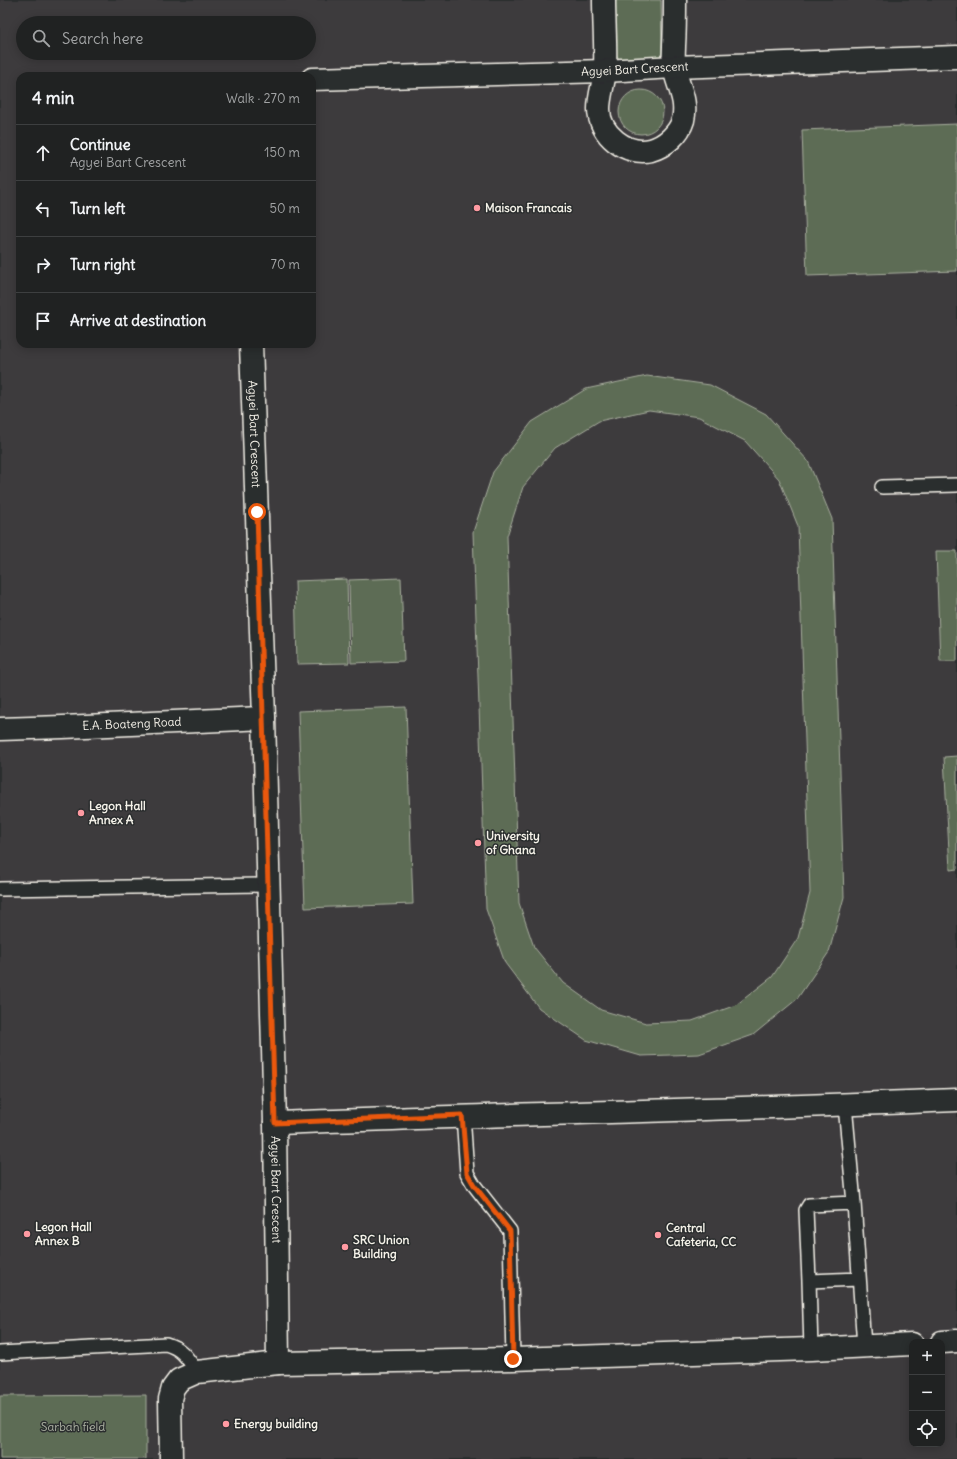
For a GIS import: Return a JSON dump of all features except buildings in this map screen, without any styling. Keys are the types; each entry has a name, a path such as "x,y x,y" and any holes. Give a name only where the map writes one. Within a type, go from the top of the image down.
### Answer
{"street":[{"path":"604,0 605,71 599,110 602,124 610,137 622,146 636,150 651,150 665,144 676,134 683,121 685,106 674,66 675,0"},
{"name":"Agyei Bart Crescent","path":"316,79 605,71 674,66 957,57"},
{"name":"Agyei Bart Crescent","path":"251,348 264,718 275,1123 278,1363"},
{"name":"E.A. Boateng Road","path":"0,729 264,718"},
{"path":"275,1123 462,1115 845,1105 957,1100"},
{"path":"945,1342 957,1341"},
{"path":"171,1459 170,1399 173,1388 179,1380 197,1372 278,1363 513,1359 909,1344"}],"lane":[{"path":"882,487 957,485"},
{"path":"0,889 268,885"},
{"path":"845,1105 854,1203 864,1346"},
{"path":"462,1115 467,1173 474,1185 510,1231 513,1359"},
{"path":"811,1349 806,1210 809,1205 854,1203"},
{"path":"809,1281 859,1279"},
{"path":"0,1353 166,1344 176,1347 181,1351 197,1372"}],"shaded area":[{"name":"University of Ghana","path":"0,0 957,0 957,1459 0,1459"}],"green space":[{"path":"614,0 661,0 662,53 657,60 620,61 616,54"},
{"path":"641,90 653,94 659,100 663,112 659,124 653,130 641,134 629,130 623,124 619,112 623,100 629,94"},
{"path":"957,124 957,271 807,276 802,130"},
{"path":"647,376 710,385 766,414 808,461 832,519 844,897 829,952 797,999 753,1035 699,1054 641,1056 586,1040 539,1008 505,963 486,909 473,532 493,472 532,422 586,389","holes":["649,410 699,417 745,441 779,479 798,526 810,893 798,938 772,977 736,1005 692,1021 646,1023 601,1010 563,983 534,947 519,903 507,536 523,487 555,448 599,421"]},
{"path":"936,551 957,551 957,661 940,661"},
{"path":"401,578 404,661 351,663 349,580"},
{"path":"347,579 349,663 297,664 295,581"},
{"path":"406,707 413,904 305,908 298,711"},
{"path":"957,756 957,869 950,870 944,757"},
{"name":"Sarbah field","path":"146,1395 146,1459 0,1459 0,1396"}],"place":[{"name":"Maison Francais","path":"477,208"},
{"name":"Legon Hall Annex A","path":"81,813"},
{"name":"University of Ghana","path":"478,843"},
{"name":"Legon Hall Annex B","path":"27,1234"},
{"name":"Central Cafeteria, CC","path":"658,1235"},
{"name":"SRC Union Building","path":"345,1247"},
{"name":"Energy building","path":"226,1424"}],"route":[{"path":"257,512 275,1123 462,1115 467,1173 474,1185 510,1231 513,1359"}]}
